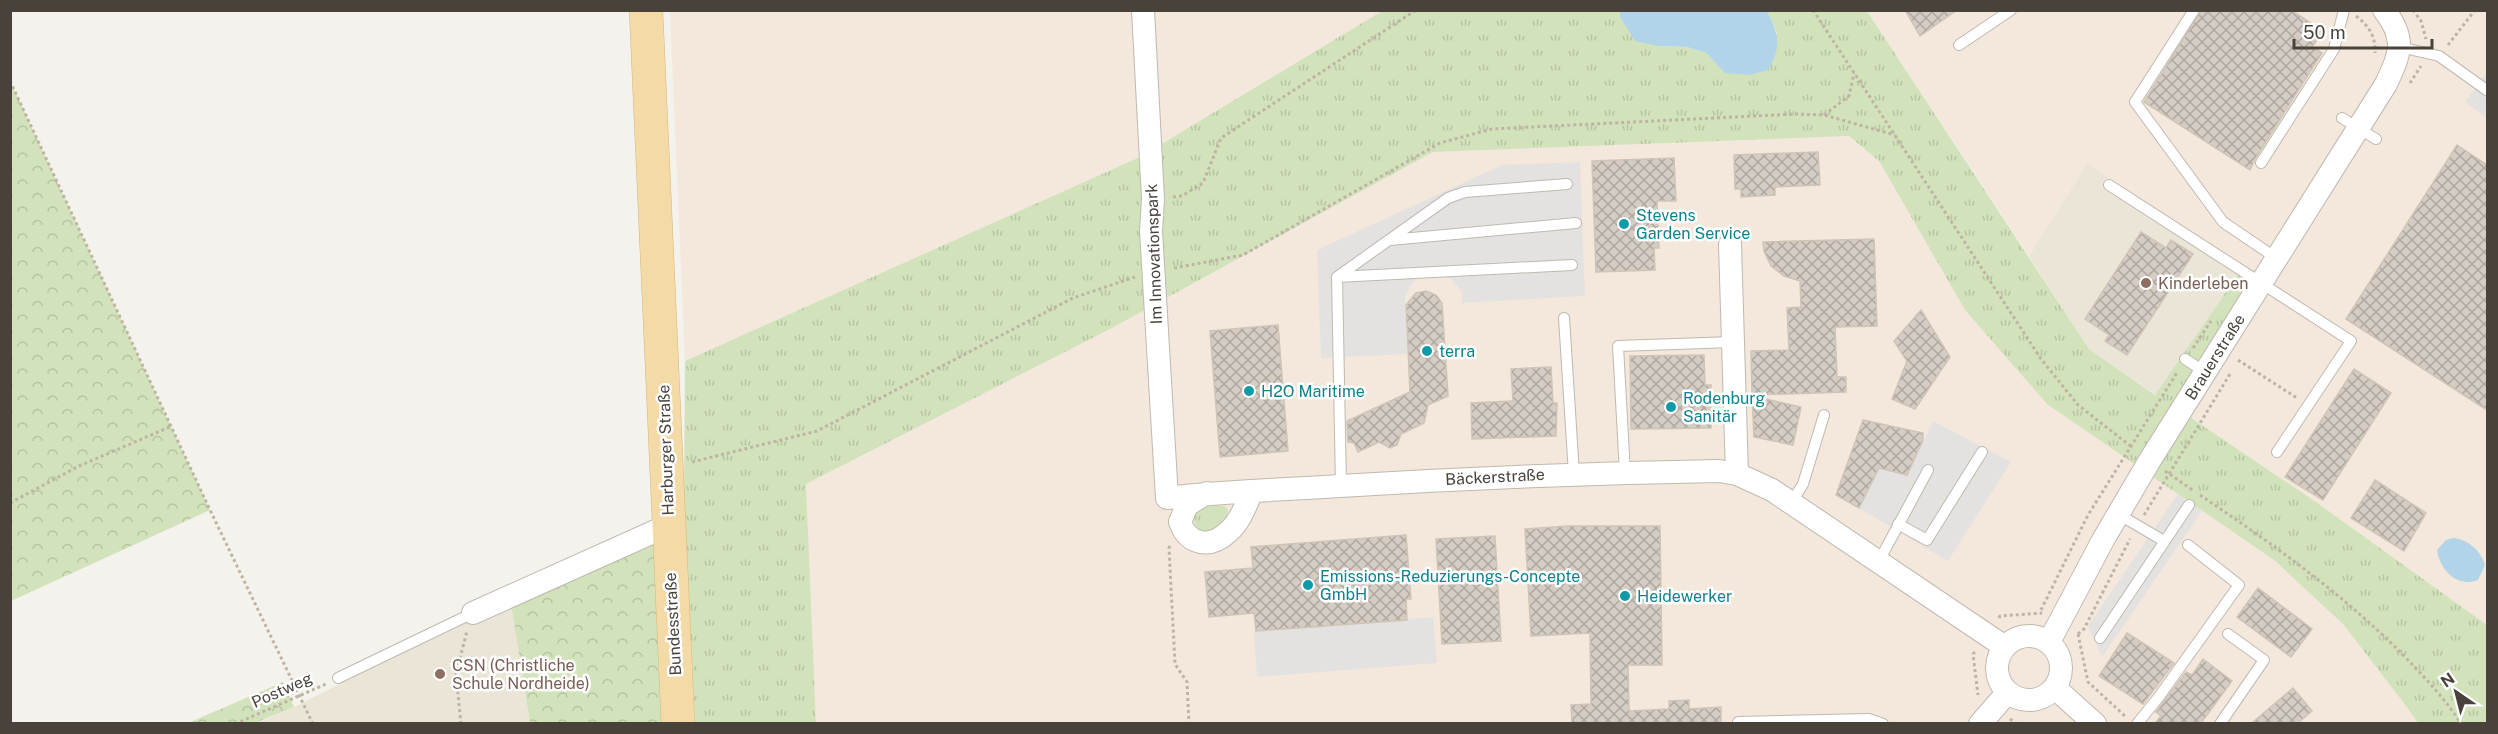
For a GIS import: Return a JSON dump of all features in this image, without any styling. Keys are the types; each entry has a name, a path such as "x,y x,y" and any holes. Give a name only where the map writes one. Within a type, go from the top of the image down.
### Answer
{"main road":[{"name":"Harburger Straße","path":"646,10 669,525"},
{"name":"Bundesstraße","path":"669,525 678,723"}],"street":[{"name":"Im Innovationspark","path":"1143,10 1153,199 1151,231 1167,498"},
{"path":"2384,10 2398,34 2400,47"},
{"name":"Brauerstraße","path":"2049,642 2128,520 2205,372 2386,84 2397,61 2400,47"},
{"path":"1730,244 1737,474"},
{"name":"Bäckerstraße","path":"1167,498 1207,493 1574,474 1719,471 1737,474 1791,502 2005,647"},
{"path":"1207,493 1188,505 1180,522 1188,537 1196,542 1206,543 1218,540 1228,532 1242,513 1252,491"},
{"name":"Harburger Straße","path":"473,613 669,525"},
{"path":"2026,636 2038,637 2049,642 2058,652 2062,664 2061,676 2055,688 2045,697 2032,701 2019,699 2007,693 2000,683 1996,670 1998,658 2005,647 2014,639 2026,636"},
{"path":"2055,688 2095,723"},
{"path":"1980,723 2007,693"}],"lane":[{"path":"1959,45 2011,10"},
{"path":"2194,10 2134,102 2223,222 2276,258"},
{"path":"2261,163 2334,49 2348,12"},
{"path":"2400,47 2439,56 2487,91"},
{"path":"1337,277 1448,198 1465,192 1567,184"},
{"path":"2109,185 2351,341 2277,452"},
{"path":"1390,240 1576,223"},
{"path":"1337,277 1572,265"},
{"path":"1337,277 1341,486"},
{"path":"1564,318 1574,474"},
{"path":"1625,473 1618,345 1733,342"},
{"path":"2186,359 2205,372"},
{"path":"1791,502 1803,484 1824,415"},
{"path":"1898,524 1927,540 1982,452"},
{"path":"1879,561 1928,470"},
{"path":"2100,638 2189,505"},
{"path":"2128,520 2164,541"},
{"path":"2134,723 2158,698 2239,585 2188,545"},
{"name":"Harburger Straße","path":"338,678 473,613"},
{"path":"2220,723 2264,660 2228,634"},
{"path":"1738,722 1869,719 1883,723"}],"path":[{"path":"1153,199 1182,196 1203,183 1221,138 1416,10"},
{"path":"1813,10 2041,358 2078,405 2138,452"},
{"path":"2413,10 2421,21 2426,36"},
{"path":"2439,56 2475,10"},
{"path":"2348,12 2367,24 2376,50 2374,59"},
{"path":"2408,87 2421,67"},
{"path":"1824,115 1849,96 1854,73"},
{"path":"10,81 298,696 313,723"},
{"path":"691,462 817,431 1073,298 1154,272 1243,255 1440,143 1492,129 1795,114 1824,115 1895,135"},
{"path":"2040,612 2088,515 2212,320"},
{"path":"2078,634 2084,629 2128,520 2170,474 2238,360 2308,405"},
{"path":"10,503 79,466 172,426"},
{"path":"2162,469 2289,555 2384,635 2421,674 2461,723"},
{"path":"1169,548 1175,664 1187,682 1189,723"},
{"path":"1995,623 2000,616 2040,612 2046,615"},
{"path":"461,723 456,674 473,613"},
{"path":"2073,631 2078,634 2088,682 2134,723"},
{"path":"1978,648 1973,654 1977,694 1983,699"},
{"name":"Postweg","path":"235,723 338,678"},
{"path":"2084,687 2088,682"},
{"path":"2010,718 2017,723"},
{"path":"2046,723 2055,723"}],"shaded area":[{"path":"670,11 1382,11 1140,157 685,361"},
{"path":"1867,11 2487,11 2487,625 2316,502 2181,411 2087,164 2029,256"},
{"path":"2487,72 2487,118 2465,102"},
{"path":"1849,136 1879,161 1965,310 2176,491 2274,560 2343,624 2418,723 816,723 806,484 1110,329 1433,152"},
{"path":"1580,162 1585,296 1462,303 1462,292 1452,280 1444,276 1420,277 1413,282 1405,297 1407,354 1321,358 1317,250 1502,165"},
{"path":"2087,164 2242,269 2156,395 2089,349 2029,256"},
{"path":"1933,421 2011,462 1948,561 1859,508 1879,468 1907,475"},
{"path":"2178,494 2202,511 2102,657 2088,626"},
{"name":"CSN (Christliche Schule Nordheide)","path":"510,598 530,723 255,724 294,707"},
{"path":"1433,617 1437,663 1257,677 1254,631"}],"green space":[{"path":"1382,11 1620,11 1620,17 1658,46 1687,47 1706,53 1725,73 1777,33 1767,11 1867,11 2089,349 2155,395 2242,269 2261,282 2181,411 2316,502 2487,625 2487,723 2418,723 2343,624 2274,560 2047,404 1965,310 1879,161 1849,136 1433,152 1110,329 806,484 816,723 695,723 684,494 685,361 1140,157"},
{"path":"11,83 210,510 10,601"},
{"path":"1209,504 1224,506 1228,509 1228,514 1221,524 1207,534 1197,527 1194,514"},
{"path":"669,525 678,723 530,723 510,598"},
{"path":"283,682 294,707 255,723 188,723"}],"water":[{"path":"1620,11 1767,11 1776,34 1777,47 1768,70 1750,75 1725,73 1706,53 1687,47 1658,46 1635,41 1620,17"},
{"path":"2453,538 2469,543 2480,555 2485,565 2478,580 2463,582 2451,576 2442,564 2437,550 2446,540"}],"building":[{"path":"1905,10 1957,10 1920,36"},
{"path":"2201,10 2291,10 2323,31 2312,47 2322,53 2250,170 2144,102"},
{"path":"2457,145 2487,165 2487,410 2346,319"},
{"path":"1818,152 1820,185 1775,187 1775,195 1741,197 1741,189 1735,189 1734,155"},
{"name":"Stevens Garden Service","path":"1674,158 1676,201 1657,201 1659,248 1654,248 1655,270 1596,272 1592,161"},
{"path":"2141,232 2166,248 2171,240 2193,254 2127,355 2105,341 2109,335 2085,319"},
{"path":"1874,239 1877,326 1835,327 1837,377 1846,377 1846,392 1752,395 1751,351 1789,350 1787,308 1801,307 1800,281 1784,276 1771,266 1764,251 1763,242"},
{"name":"terra","path":"1426,291 1436,295 1442,303 1448,396 1428,405 1424,423 1401,434 1397,445 1390,448 1379,442 1358,452 1354,443 1348,442 1347,421 1410,392 1406,305 1416,293"},
{"path":"1921,310 1950,357 1915,409 1892,399 1907,361 1894,341"},
{"name":"H2O Maritime","path":"1278,325 1288,451 1220,457 1210,331"},
{"name":"Rodenburg Sanitär","path":"1704,355 1705,385 1711,385 1711,428 1631,429 1630,356"},
{"path":"1551,367 1553,403 1557,403 1556,436 1472,439 1471,403 1513,401 1511,369"},
{"path":"2354,369 2391,393 2323,500 2285,477"},
{"path":"1752,396 1801,407 1793,445 1754,437"},
{"path":"1863,420 1923,433 1923,440 1907,475 1879,468 1859,508 1836,495"},
{"path":"2375,480 2426,513 2404,551 2351,518"},
{"path":"1569,526 1660,526 1662,665 1628,665 1629,711 1669,709 1669,701 1689,700 1689,709 1721,707 1721,723 1572,723 1571,705 1591,704 1590,633 1531,636 1525,529"},
{"name":"Emissions-Reduzierungs-Concepte GmbH","path":"1406,535 1411,599 1406,599 1407,620 1256,631 1254,613 1209,617 1205,572 1253,568 1251,547"},
{"path":"1495,536 1501,641 1442,644 1436,539"},
{"path":"2258,588 2312,629 2291,657 2237,617"},
{"path":"2127,633 2174,663 2143,704 2099,676"},
{"path":"2203,659 2232,681 2201,723 2155,723 2161,716 2156,712 2186,672 2192,675"},
{"path":"2293,688 2312,711 2298,723 2252,723"}],"place":[{"name":"Stevens Garden Service","path":"1624,224"},
{"name":"Kinderleben","path":"2146,283"},
{"name":"terra","path":"1427,351"},
{"name":"H2O Maritime","path":"1249,391"},
{"name":"Rodenburg Sanitär","path":"1671,407"},
{"name":"Emissions-Reduzierungs-Concepte GmbH","path":"1308,585"},
{"name":"Heidewerker","path":"1625,596"},
{"name":"CSN (Christliche Schule Nordheide)","path":"440,674"}]}
